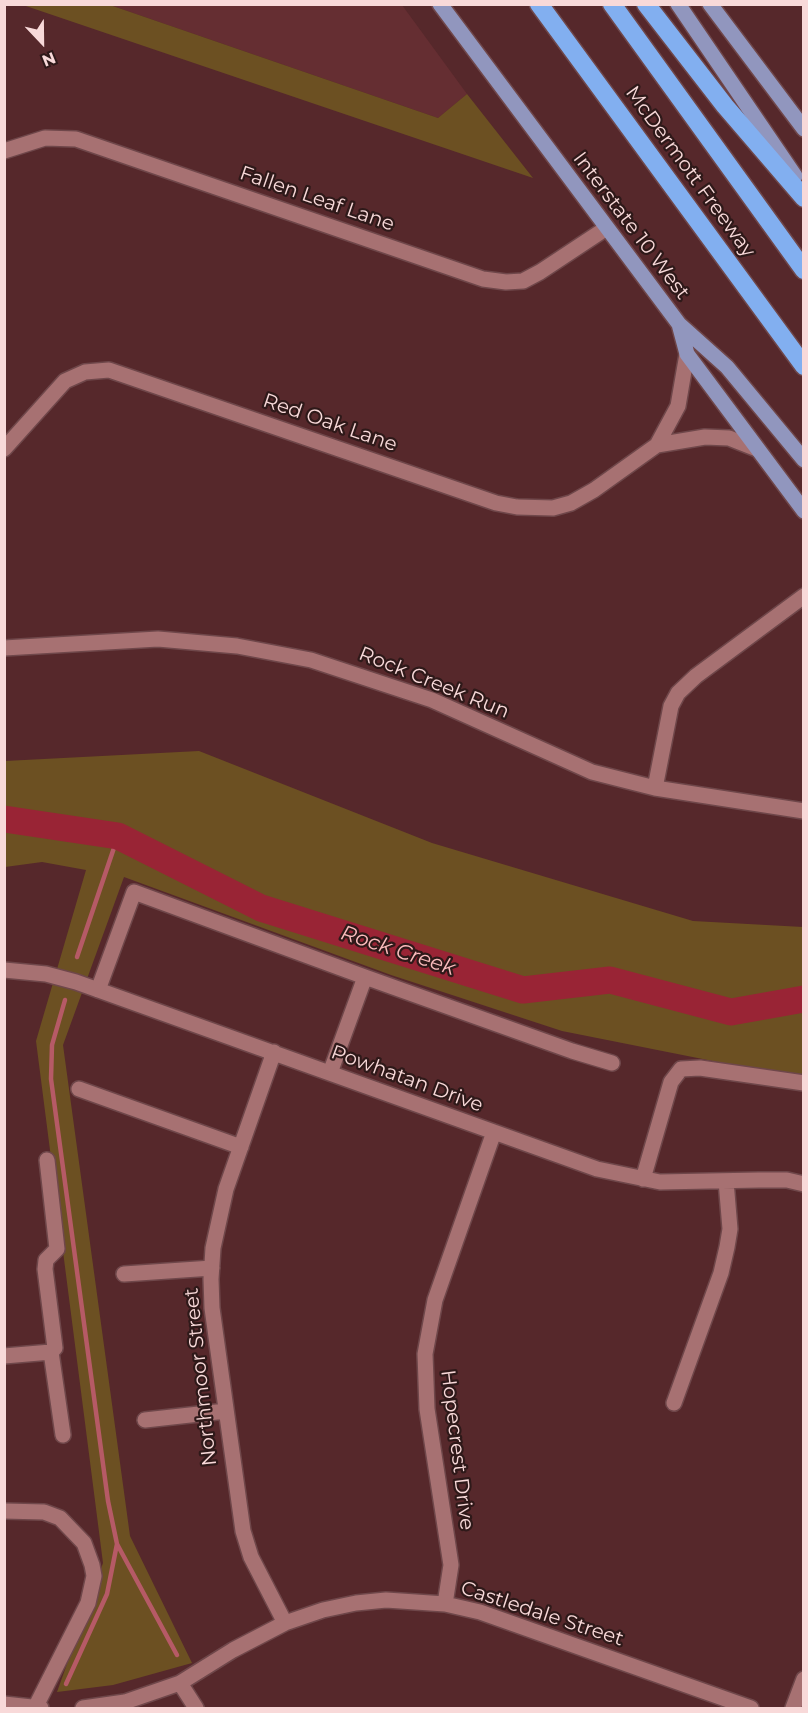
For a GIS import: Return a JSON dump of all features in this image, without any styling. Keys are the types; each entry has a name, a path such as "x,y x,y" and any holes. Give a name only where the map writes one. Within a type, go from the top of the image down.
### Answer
{"highway":[{"name":"McDermott Freeway","path":"539,4 804,366"},
{"name":"McDermott Freeway","path":"612,4 804,270"},
{"path":"646,4 725,106 804,198"}],"main road":[{"name":"Interstate 10 West","path":"440,4 605,229 679,324 727,367 804,460"},
{"path":"678,4 804,188"},
{"path":"710,4 804,129"},
{"path":"679,324 687,354 804,511"}],"street":[{"path":"4,134 10,148"},
{"name":"Fallen Leaf Lane","path":"10,148 45,138 76,139 483,279 506,282 522,281 540,272 605,229"},
{"name":"Red Oak Lane","path":"657,445 678,406 687,354"},
{"name":"Red Oak Lane","path":"4,449 65,381 85,372 109,370 517,507 553,508 571,503 657,445 705,436 729,438 757,449"},
{"path":"655,788 671,706 678,693 696,676 804,596"},
{"name":"Rock Creek Run","path":"4,648 158,639 237,646 310,660 432,700 592,772 655,788 804,811"},
{"path":"98,990 134,892 365,977 612,1063"},
{"name":"Powhatan Drive","path":"4,970 46,974 98,990 597,1169 643,1179 692,1183 787,1180 804,1184"},
{"path":"330,1073 365,977"},
{"name":"Northmoor Street","path":"274,1052 217,1223 212,1268 212,1308 243,1531 251,1557 285,1623"},
{"path":"643,1179 671,1082 681,1069 700,1068 804,1083"},
{"path":"79,1089 241,1146"},
{"name":"Hopecrest Drive","path":"445,1604 451,1565 427,1409 425,1354 435,1300 494,1132"},
{"path":"4,1356 51,1352 55,1348 45,1269 46,1260 57,1249 47,1160"},
{"path":"674,1403 721,1273 730,1229 726,1181"},
{"path":"123,1274 212,1268"},
{"path":"51,1352 63,1435"},
{"path":"145,1420 225,1411"},
{"path":"4,1511 44,1512 60,1518 84,1543 94,1576 88,1603 35,1708"},
{"name":"Castledale Street","path":"83,1708 125,1702 180,1683 232,1650 285,1623 323,1610 356,1602 412,1601 445,1604 511,1622 751,1708"},
{"path":"793,1708 804,1679"},
{"path":"180,1683 196,1708"},
{"path":"4,1704 41,1708"}],"shaded area":[{"path":"23,5 110,5 438,118 467,94 533,178"},
{"path":"110,5 402,5 467,94 438,118"},
{"path":"199,751 432,843 693,921 803,927 803,1079 562,1031 391,975 124,877 63,1045 130,1536 192,1663 113,1685 57,1692 103,1563 36,1041 86,870 42,862 5,867 5,761"}],"waterway":[{"name":"Rock Creek","path":"4,819 118,836 261,908 523,990 610,980 731,1012 804,999"},
{"path":"77,957 118,836"},
{"path":"65,1000 52,1045 51,1079 108,1501 117,1544 177,1655"},
{"path":"66,1684 107,1594 117,1544"}]}
